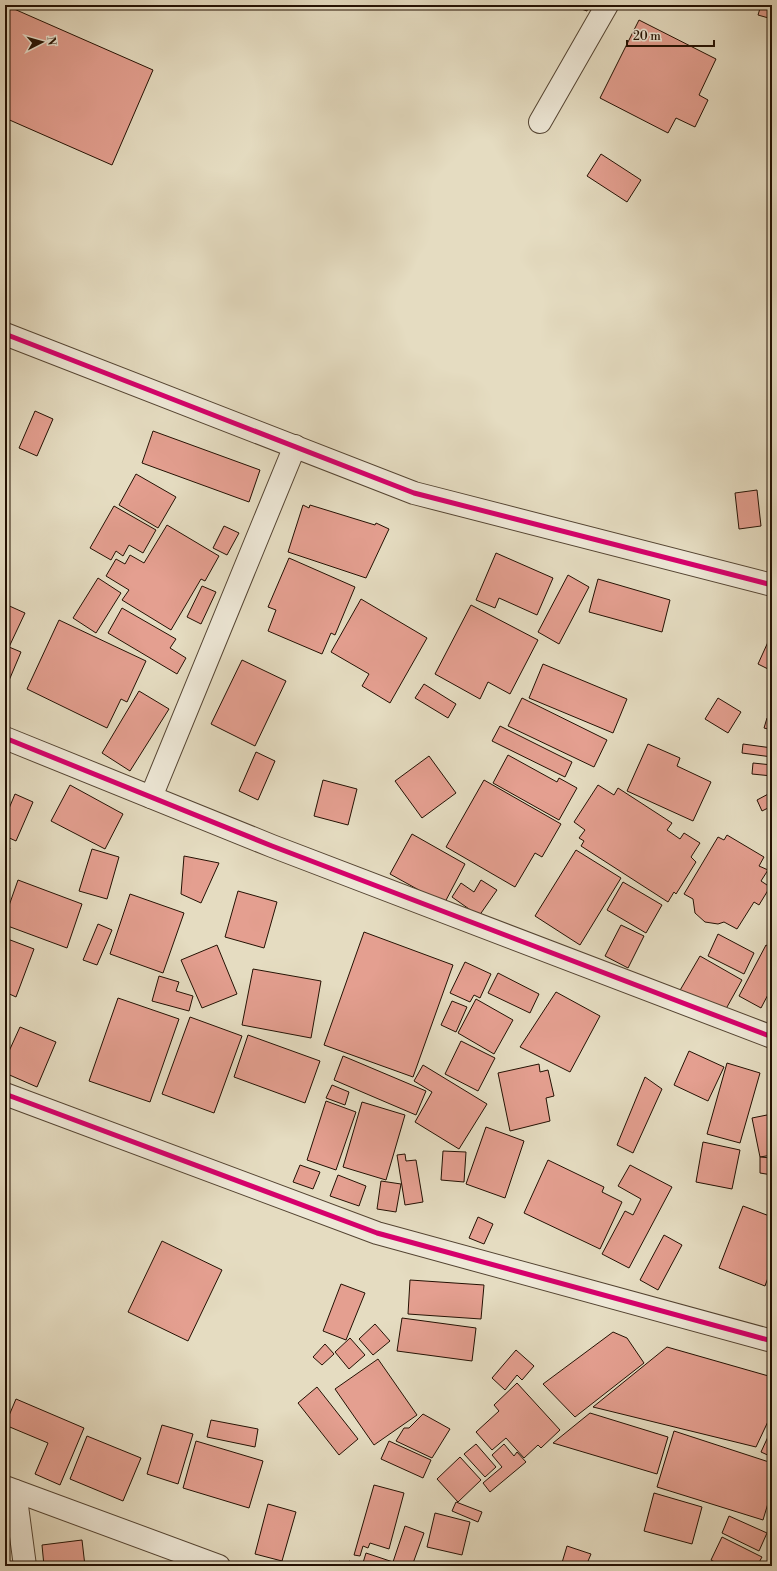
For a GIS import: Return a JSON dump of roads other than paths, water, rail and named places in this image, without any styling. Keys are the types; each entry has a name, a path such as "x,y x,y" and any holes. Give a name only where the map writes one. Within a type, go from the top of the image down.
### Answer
{"street":[{"path":"540,122 607,5"},
{"path":"5,334 414,493 772,584"},
{"path":"151,797 295,446"},
{"path":"5,738 272,846 772,1037"},
{"path":"5,1094 377,1233 772,1341"},
{"path":"10,1489 25,1566"},
{"path":"10,1489 219,1566"}]}
